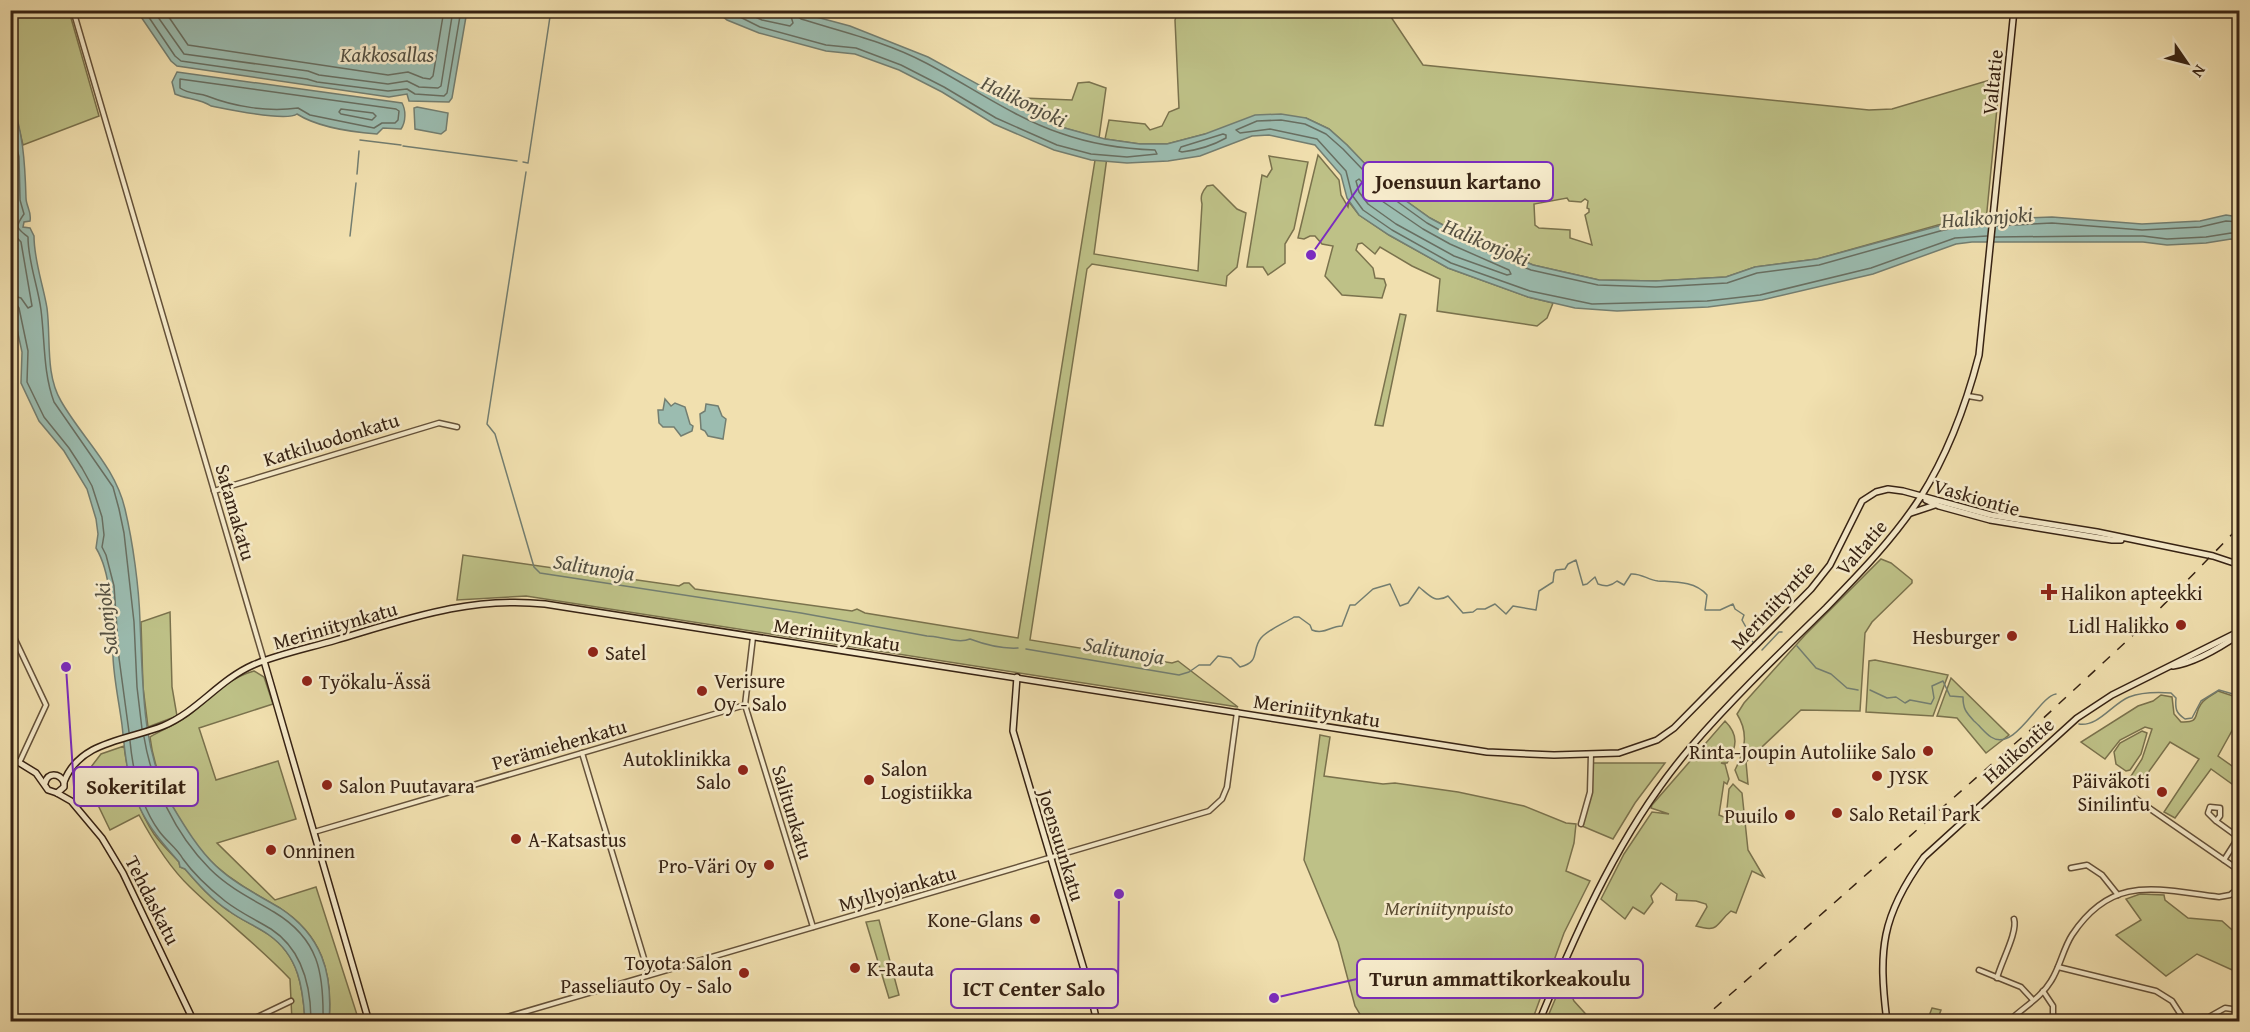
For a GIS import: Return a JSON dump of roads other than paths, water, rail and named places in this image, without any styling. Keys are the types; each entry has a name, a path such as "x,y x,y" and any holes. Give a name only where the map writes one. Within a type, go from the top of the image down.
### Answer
{"main road":[{"name":"Valtatie","path":"1539,1022 1585,913 1628,834 1656,793 1690,748 1863,570 1909,514 1937,468 1968,396 1979,355 2014,10"},
{"name":"Meriniityntie","path":"1634,750 1657,740 1674,728 1811,589 1830,565 1862,501 1876,492 1888,489 1921,497"},
{"name":"Vaskiontie","path":"1921,497 1935,505 1990,520 2112,540 2129,540"},
{"name":"Vaskiontie","path":"1921,497 1991,515 2097,532 2213,555 2240,565"},
{"path":"1909,514 1935,505"},
{"name":"Meriniitynkatu","path":"53,775 69,770 91,750 179,718 226,679 254,664 435,611 486,602 520,601 545,603 1487,752 1554,755 1619,753 1634,750"},
{"name":"Halikontie","path":"1887,1022 1882,964 1886,929 1892,909 1905,883 1924,857 2077,718 2112,695 2171,666 2202,655 2240,633"},
{"name":"Satamakatu","path":"264,662 369,1022"},
{"name":"Joensuunkatu","path":"1017,677 1013,731 1088,983 1097,1022"},
{"path":"10,757 36,772 48,790 57,793 64,784 53,775 36,772"},
{"name":"Meriniitynkatu","path":"64,784 69,770"},
{"path":"45,783 46,779 53,775"},
{"name":"Tehdaskatu","path":"64,784 71,801 102,838 123,873 194,1022"},
{"name":"Tehdaskatu","path":"57,793 71,801"}],"street":[{"name":"Satamakatu","path":"73,10 264,662"},
{"path":"1968,396 1980,398"},
{"name":"Katkiluodonkatu","path":"214,491 439,423 457,428"},
{"path":"10,629 46,705 20,761"},
{"path":"745,705 753,636"},
{"name":"Perämiehenkatu","path":"314,832 745,705"},
{"name":"Salitunkatu","path":"745,705 813,927"},
{"name":"Myllyojankatu","path":"490,1022 1209,811 1222,799 1227,787 1237,712"},
{"path":"582,753 649,975"},
{"path":"1581,824 1590,792 1591,753"},
{"path":"2136,799 2240,871"},
{"path":"2216,821 2239,836 2224,860"},
{"path":"2071,868 2087,865 2102,875 2118,895"},
{"path":"2008,1022 2051,981 2069,941 2085,919 2095,909 2118,895 2151,888 2219,897 2230,895 2240,887"},
{"path":"1997,978 2015,930 2014,919"},
{"path":"2058,967 2156,991 2172,1001 2183,1020 2209,1017 2225,1008 2232,1009"},
{"path":"1980,970 2021,987 2033,1000"},
{"path":"2043,991 2053,1006 2053,1021 2065,1022"},
{"path":"247,1022 291,1001"}],"water":[{"name":"Kakkosallas","path":"137,11 467,11 452,98 449,102 409,101 407,94 389,97 177,66 171,61"},
{"path":"716,11 794,11 850,26 928,57 1034,115 1061,127 1105,139 1140,144 1167,144 1205,134 1255,115 1281,114 1306,118 1329,129 1388,188 1430,218 1456,232 1533,265 1599,280 1656,281 1726,277 1755,267 1817,259 1957,221 2052,217 2142,224 2200,221 2226,215 2239,217 2239,241 2231,239 2167,245 2143,242 1972,242 1956,244 1873,274 1762,300 1708,307 1617,311 1575,308 1528,297 1448,268 1389,235 1359,215 1347,198 1341,175 1315,145 1269,135 1252,136 1200,156 1168,161 1127,163 1091,160 1054,150 994,124 942,92 899,70 855,54 826,51 759,33 727,20"},
{"path":"177,72 402,103 405,112 404,123 401,129 383,128 377,134 325,126 297,114 281,117 269,116 211,106 175,94 172,82"},
{"path":"10,96 21,134 26,201 30,215 30,221 24,222 23,227 30,228 34,236 37,263 47,308 51,368 56,390 69,414 114,479 128,522 138,594 143,693 149,740 155,763 173,807 210,860 231,878 294,919 315,943 322,957 329,987 329,1021 305,1021 298,973 287,953 269,935 217,902 185,869 180,867 179,862 147,822 135,796 127,766 114,674 109,586 102,559 96,548 98,534 96,519 87,489 64,451 39,421 21,383 22,352 10,297"},
{"path":"414,108 448,113 446,130 441,134 415,129"},
{"path":"665,399 671,406 675,403 685,407 690,424 693,426 692,431 681,436 674,427 663,427 659,423 658,410 663,410"},
{"path":"706,404 718,406 722,416 726,419 723,439 708,436 701,429 700,414 705,411"}],"waterway":[{"path":"523,162 528,163 551,10"},
{"path":"360,140 401,145"},
{"path":"403,146 517,161"},
{"path":"357,174 359,151"},
{"name":"Salitunoja","path":"526,172 487,424 495,434 534,567 540,573 801,613 927,636 960,641 970,639 994,646 1018,648"},
{"path":"350,236 356,183"},
{"name":"Salitunoja","path":"1026,649 1179,675 1199,665 1210,665 1218,656 1231,658 1240,667 1251,662 1258,642 1264,635 1294,617 1299,617 1316,631 1342,626 1350,605 1355,605 1373,589 1390,584 1400,606 1408,603 1419,587 1436,599 1448,596 1463,613 1485,609 1495,604 1506,614 1513,606 1536,610 1539,591 1553,582 1556,570 1565,569 1568,564 1576,560 1583,585 1595,577 1601,585 1608,586 1617,581 1624,585 1631,574 1635,574 1654,580 1684,583 1697,587 1707,595 1705,610 1720,610 1733,604 1735,609 1744,615 1742,620 1747,629 1744,634 1753,642"},
{"name":"Salitunoja","path":"1762,650 1779,632 1782,632"},
{"name":"Salitunoja","path":"1797,646 1816,668 1831,674 1847,688 1858,690"},
{"name":"Salitunoja","path":"1870,690 1887,698 1896,697 1905,703 1910,700 1931,704 1934,698 1932,686 1943,681 1950,696 1963,697 1966,710 1974,721 1991,737 2000,740 2018,731 2049,697 2056,694"},
{"name":"Salitunoja","path":"2079,724 2099,719 2123,700 2139,694 2171,693 2176,698 2178,713 2185,719 2192,718 2201,701 2219,690 2240,696"}],"railway":[{"path":"1699,1022 2036,725 2144,625 2240,526"}],"place":[{"name":"Joensuun kartano","path":"1311,255"},
{"name":"Halikon apteekki","path":"2049,592"},
{"name":"Lidl Halikko","path":"2181,625"},
{"name":"Hesburger","path":"2012,636"},
{"name":"Satel","path":"593,652"},
{"name":"Sokeritilat","path":"66,667"},
{"name":"Työkalu-Ässä","path":"307,681"},
{"name":"Verisure Oy - Salo","path":"702,691"},
{"name":"Rinta-Joupin Autoliike Salo","path":"1928,751"},
{"name":"Autoklinikka Salo","path":"743,770"},
{"name":"JYSK","path":"1877,776"},
{"name":"Salon Logistiikka","path":"869,780"},
{"name":"Salon Puutavara","path":"327,785"},
{"name":"Päiväkoti Sinilintu","path":"2162,792"},
{"name":"Salo Retail Park","path":"1837,813"},
{"name":"Puuilo","path":"1790,815"},
{"name":"A-Katsastus","path":"516,839"},
{"name":"Onninen","path":"271,850"},
{"name":"Pro-Väri Oy","path":"769,865"},
{"name":"ICT Center Salo","path":"1119,894"},
{"name":"Kone-Glans","path":"1035,919"},
{"name":"K-Rauta","path":"855,968"},
{"name":"Toyota Salon Passeliauto Oy - Salo","path":"744,973"},
{"name":"Turun ammattikorkeakoulu","path":"1274,998"}],"water label":[{"name":"Halikonjoki","path":"1024,101"},
{"name":"Halikonjoki","path":"1987,217"},
{"name":"Halikonjoki","path":"1486,242"},
{"name":"Salonjoki","path":"106,619"}],"park label":[{"name":"Meriniitynpuisto","path":"1449,907"}]}
